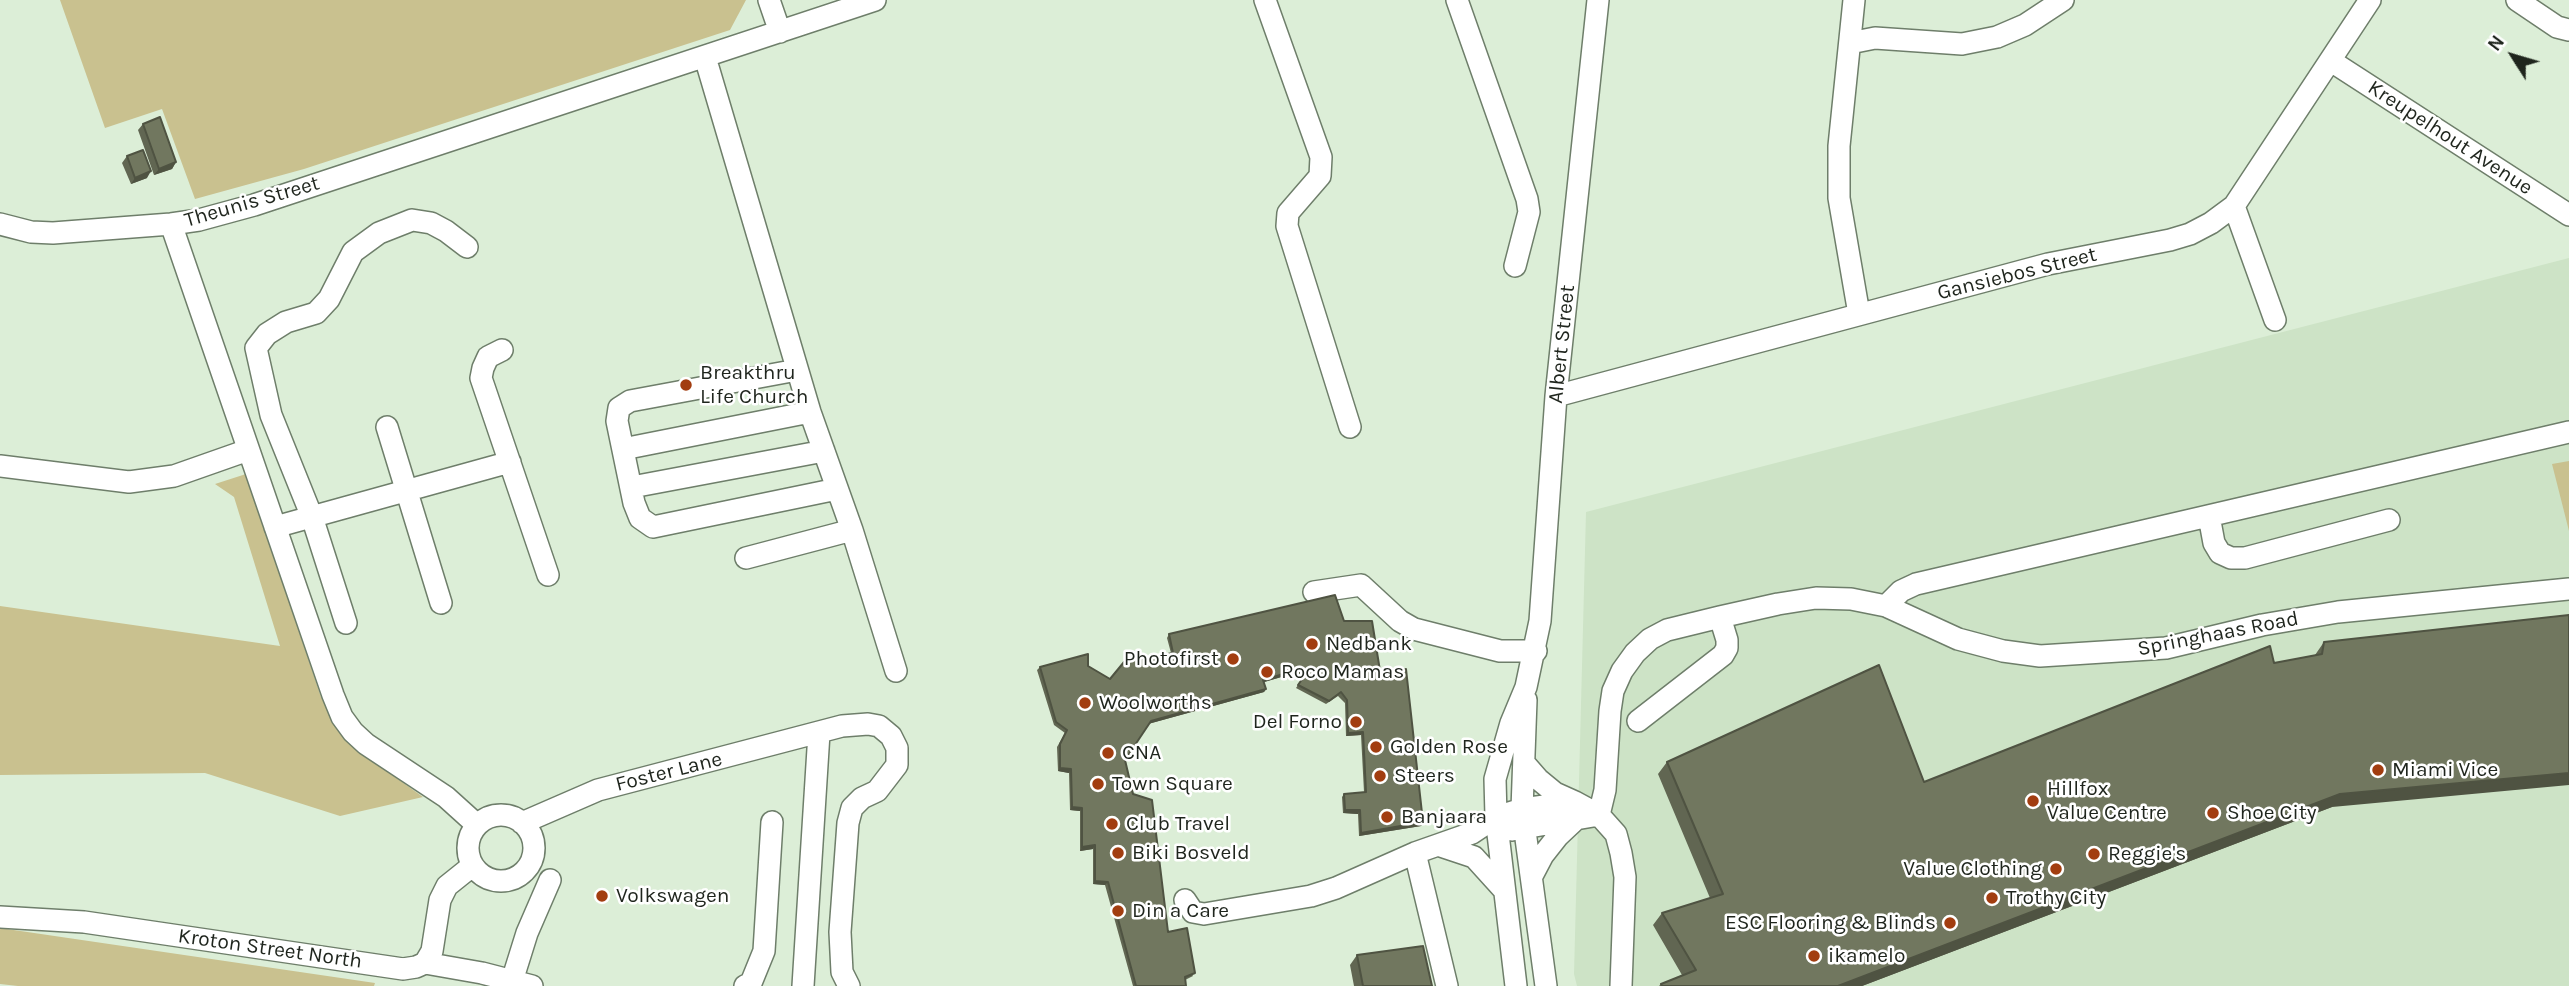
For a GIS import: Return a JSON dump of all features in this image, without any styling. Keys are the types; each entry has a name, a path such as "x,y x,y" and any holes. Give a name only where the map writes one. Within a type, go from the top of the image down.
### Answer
{"street":[{"path":"769,0 780,32"},
{"name":"Theunis Street","path":"477,825 446,797 366,744 342,717 171,224 199,220 254,205 875,0"},
{"path":"1265,0 1321,158 1320,176 1288,213 1287,226 1350,427"},
{"path":"1457,0 1527,199 1529,212 1515,267"},
{"name":"Albert Street","path":"1516,986 1503,889 1495,779 1536,651 1543,593 1556,396 1598,0"},
{"path":"1854,0 1839,146 1839,198 1859,314"},
{"path":"1850,43 1875,38 1962,44 1997,37 2025,25 2063,0"},
{"name":"Gansiebos Street","path":"1556,396 2048,264 2190,234 2234,206 2370,0"},
{"path":"2517,0 2557,27 2569,30"},
{"path":"705,57 810,412 852,530 896,671"},
{"name":"Kreupelhout Avenue","path":"2330,61 2569,215"},
{"path":"2234,206 2275,320"},
{"path":"346,623 313,517 271,415 256,348 267,334 286,322 316,313 330,299 353,252 379,233 412,220 430,223 467,247"},
{"path":"0,224 31,232 52,233 171,224"},
{"path":"502,351 488,357 481,378 548,575"},
{"path":"797,370 629,401 619,408 617,421 634,503 640,518 653,527 837,489"},
{"path":"623,449 810,412"},
{"path":"387,427 441,603"},
{"path":"1886,606 1901,591 1916,584 2569,432"},
{"path":"0,466 129,482 174,476 248,450"},
{"path":"632,487 824,451"},
{"path":"275,527 510,462"},
{"path":"2209,516 2214,543 2220,553 2231,558 2245,558 2389,520"},
{"path":"746,558 852,530"},
{"path":"1314,592 1361,585 1400,621 1414,629 1500,651 1536,651"},
{"name":"Springhaas Road","path":"1600,815 1605,790 1613,691 1622,671 1650,639 1667,631 1720,617 1816,598 1851,599 1886,606 1958,639 2003,651 2040,656 2166,648 2262,625 2338,611 2569,589"},
{"path":"1638,721 1723,655 1727,640 1720,617"},
{"name":"Albert Street","path":"1526,687 1523,819 1546,986"},
{"name":"Foster Lane","path":"523,823 598,790 842,726 879,726 891,736 897,748 897,765 877,790 862,798 852,808 848,823 840,932 842,972 849,986"},
{"path":"803,986 819,733"},
{"path":"1524,763 1575,811"},
{"path":"1532,876 1575,811"},
{"path":"1185,900 1193,912 1204,915 1311,896 1336,888 1415,853 1497,825 1575,811 1600,815 1616,834 1625,877 1621,986"},
{"path":"495,815 514,817 523,823 533,840 534,850 526,870 509,880 488,879 472,866 467,844 477,825 495,815"},
{"path":"745,986 751,983 764,951 772,822"},
{"path":"1438,845 1474,857 1503,889"},
{"path":"1415,853 1447,986"},
{"path":"425,963 432,951 440,900 447,886 472,866"},
{"path":"522,984 527,933 550,880"},
{"name":"Kroton Street North","path":"0,918 84,922 403,969 425,963 482,973 522,984"}],"shaded area":[{"path":"60,0 746,0 730,30 304,169 195,199 162,109 105,128"},
{"path":"2569,258 2569,986 1577,986 1574,974 1586,512"},
{"path":"2569,461 2569,531 2552,464"},
{"path":"246,474 321,697 349,744 423,797 340,816 205,773 0,775 0,606 280,646 234,497 215,484"},
{"path":"0,928 375,983 374,986 0,984"}],"building":[{"path":"160,117 176,162 159,169 143,124"},
{"path":"143,150 151,171 135,178 127,156"},
{"name":"Town Square","path":"1335,595 1344,621 1372,621 1381,677 1406,669 1423,822 1361,833 1360,810 1345,810 1344,794 1366,792 1363,732 1348,733 1347,700 1341,692 1329,701 1298,685 1305,675 1297,670 1263,680 1266,689 1151,721 1125,760 1133,794 1152,800 1168,932 1187,928 1195,973 1185,977 1186,986 1136,986 1108,882 1095,881 1095,845 1082,847 1082,808 1072,807 1071,769 1060,768 1060,744 1067,730 1056,722 1040,667 1088,654 1088,666 1110,679 1124,662 1173,653 1169,634"},
{"name":"Hillfox Value Centre","path":"2569,615 2569,773 2340,794 1838,986 1661,984 1696,970 1662,913 1723,894 1667,762 1879,665 1924,782 2270,646 2274,663 2322,654 2324,642"},
{"path":"1423,946 1432,986 1363,986 1357,955"}],"place":[{"name":"Breakthru Life Church","path":"686,385"},
{"name":"Nedbank","path":"1312,644"},
{"name":"Photofirst","path":"1233,659"},
{"name":"Roco Mamas","path":"1267,672"},
{"name":"Woolworths","path":"1085,703"},
{"name":"Del Forno","path":"1356,722"},
{"name":"Golden Rose","path":"1376,747"},
{"name":"CNA","path":"1108,753"},
{"name":"Miami Vice","path":"2378,770"},
{"name":"Steers","path":"1380,776"},
{"name":"Town Square","path":"1098,784"},
{"name":"Hillfox Value Centre","path":"2033,801"},
{"name":"Shoe City","path":"2213,813"},
{"name":"Banjaara","path":"1387,817"},
{"name":"Club Travel","path":"1112,824"},
{"name":"Biki Bosveld","path":"1118,853"},
{"name":"Reggie's","path":"2094,854"},
{"name":"Value Clothing","path":"2056,869"},
{"name":"Volkswagen","path":"602,896"},
{"name":"Trothy City","path":"1992,898"},
{"name":"Din a Care","path":"1118,911"},
{"name":"ESC Flooring & Blinds","path":"1950,923"},
{"name":"ikamelo","path":"1814,956"}]}
